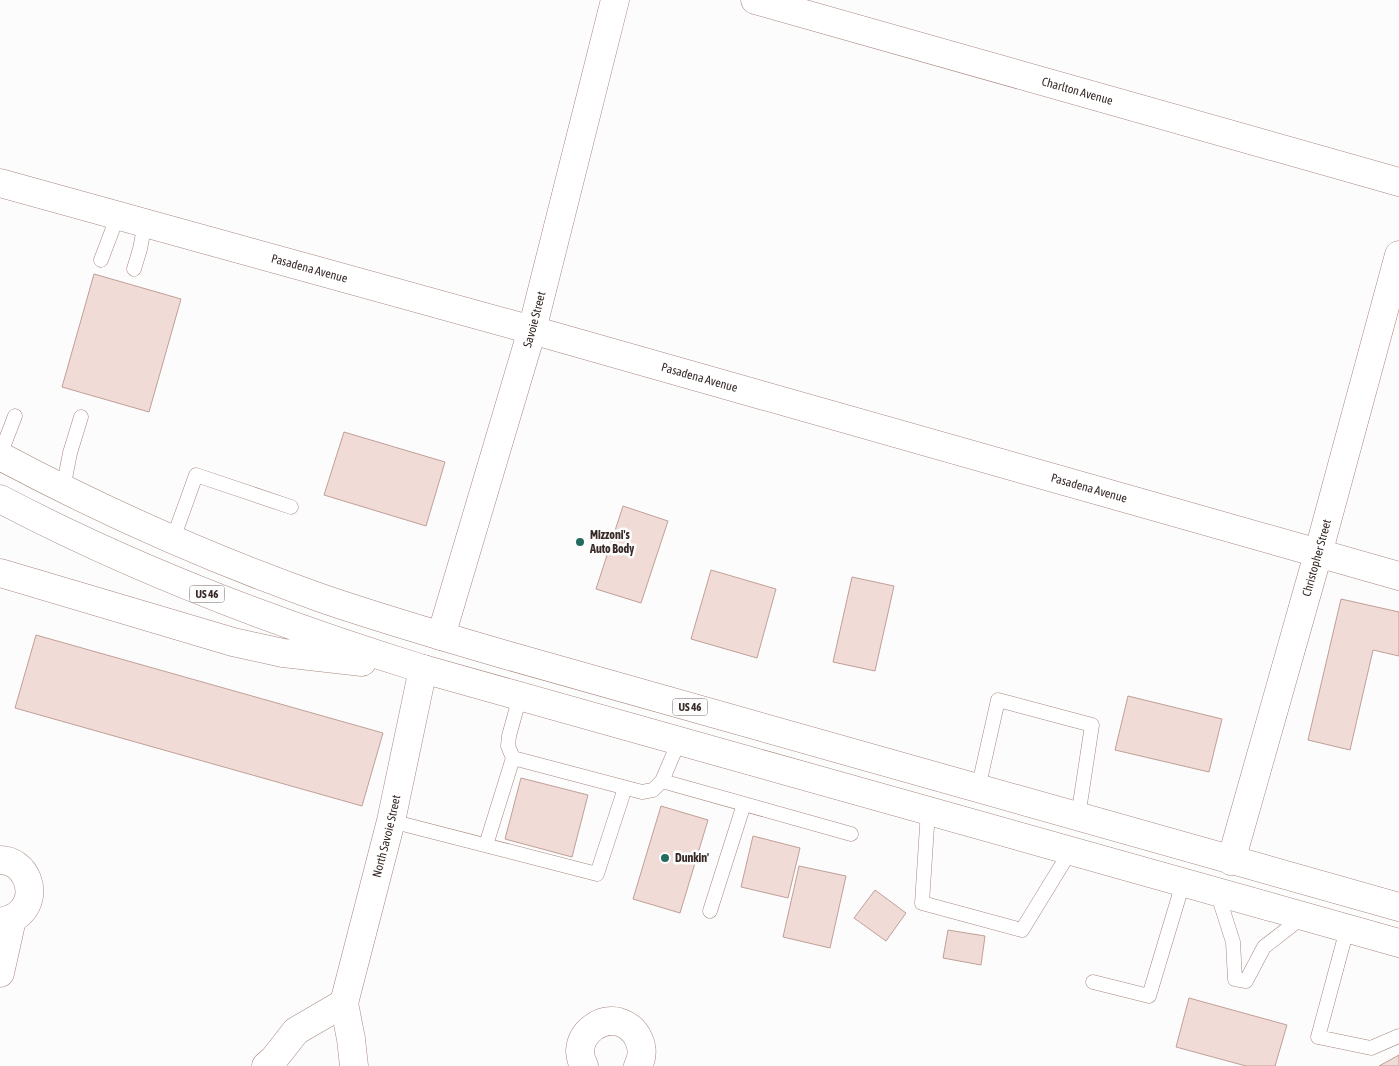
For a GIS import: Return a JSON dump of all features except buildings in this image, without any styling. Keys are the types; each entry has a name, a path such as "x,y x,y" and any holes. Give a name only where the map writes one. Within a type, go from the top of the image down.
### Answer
{"main road":[{"name":"Savoie Street","path":"441,636 532,330 615,0"},
{"name":"Charlton Avenue","path":"755,0 1399,182"},
{"name":"Pasadena Avenue","path":"0,183 532,330 1399,576"},
{"name":"Christopher Street","path":"1231,860 1318,554 1399,255"},
{"name":"US 46","path":"0,455 63,488 173,539 246,569 373,615 978,789 1399,907"},
{"name":"US 46","path":"0,499 117,556 212,596 300,629 423,669 1399,943"},
{"path":"0,573 233,642 283,653 423,669"},
{"name":"North Savoie Street","path":"354,1066 344,1003 391,821 423,669"},
{"path":"0,860 10,861 20,867 28,879 30,890 27,904 21,913 6,920 0,973"},
{"path":"266,1066 274,1059 296,1031 344,1003"},
{"path":"584,1066 580,1052 582,1041 596,1025 608,1021 619,1022 631,1028 638,1038 642,1047 641,1060 638,1066"}],"lane":[{"path":"101,260 118,215"},
{"path":"134,269 145,223"},
{"path":"0,455 15,416"},
{"path":"63,488 70,454 81,418"},
{"path":"173,539 196,475 291,507"},
{"path":"486,845 513,758 508,746 509,736 520,696"},
{"path":"978,789 998,700 1092,725 1078,817"},
{"path":"513,758 642,792 653,790 662,781 679,741"},
{"path":"662,781 851,834"},
{"path":"391,821 597,874 625,788"},
{"path":"710,911 744,804"},
{"path":"928,811 922,903 1022,930 1071,850"},
{"path":"1092,982 1149,996 1183,883"},
{"path":"1217,892 1233,942 1235,979 1246,981 1264,947 1304,916"},
{"path":"1347,929 1318,1037 1371,1048 1399,1036"}],"place":[{"name":"Mizzoni's Auto Body","path":"580,542"},
{"name":"Dunkin'","path":"665,858"}]}
